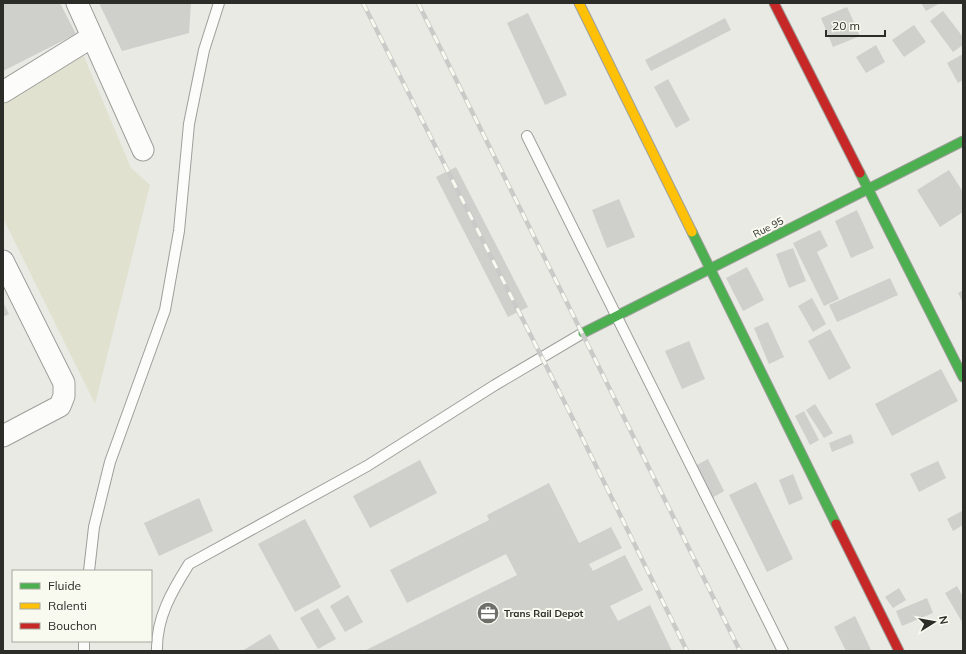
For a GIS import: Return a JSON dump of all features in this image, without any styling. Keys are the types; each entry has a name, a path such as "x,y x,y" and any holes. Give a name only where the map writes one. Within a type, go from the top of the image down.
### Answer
{"street":[{"path":"77,3 143,150"},
{"path":"578,3 899,651"},
{"path":"774,3 963,377"},
{"path":"3,92 92,37"},
{"name":"Rue 95","path":"583,333 963,141"},
{"path":"3,261 64,383 64,396 60,406 3,436"}],"lane":[{"path":"88,570 94,527 110,462 165,310 179,231 189,124 204,50 219,3"},
{"path":"527,136 783,651"},
{"path":"157,651 156,636 165,608 172,590 189,564 367,466 495,385 583,333"}],"green space":[{"path":"83,54 131,168 150,185 95,404 3,218 3,101"}],"building":[{"path":"3,3 60,3 76,34 3,71"},
{"path":"99,3 191,3 189,33 122,51"},
{"path":"921,3 940,3 926,11"},
{"path":"847,7 860,36 833,47 821,18"},
{"path":"943,11 963,37 963,45 953,52 930,21"},
{"path":"528,13 567,95 545,105 507,23"},
{"path":"725,18 731,30 651,71 645,60"},
{"path":"914,25 926,42 904,57 892,40"},
{"path":"876,45 885,62 866,73 856,57"},
{"path":"963,54 963,80 958,83 947,63"},
{"path":"668,79 690,120 676,128 654,87"},
{"path":"456,167 528,307 508,317 436,177"},
{"path":"949,170 963,192 963,212 940,227 917,190"},
{"path":"619,199 635,237 607,248 592,210"},
{"path":"857,210 874,248 851,258 835,221"},
{"path":"820,230 828,246 817,252 839,299 824,306 793,243"},
{"path":"793,248 806,281 789,288 776,254"},
{"path":"747,267 764,300 743,311 726,278"},
{"path":"890,278 898,295 837,322 829,305"},
{"path":"963,290 963,303 958,293"},
{"path":"812,298 826,324 813,332 798,306"},
{"path":"3,302 9,314 3,317"},
{"path":"768,322 784,357 769,364 754,328"},
{"path":"830,329 851,368 829,380 808,341"},
{"path":"689,341 705,379 682,389 665,351"},
{"path":"941,369 958,401 892,436 875,404"},
{"path":"815,404 833,433 824,438 806,410"},
{"path":"804,411 819,440 810,445 795,416"},
{"path":"851,434 854,443 832,452 829,443"},
{"path":"708,459 724,491 712,498 695,466"},
{"path":"420,460 437,493 370,528 353,496"},
{"path":"938,461 946,478 919,492 910,474"},
{"path":"793,474 803,499 789,505 779,480"},
{"path":"756,482 793,559 767,572 729,495"},
{"path":"549,483 579,543 611,527 622,548 589,564 593,571 625,555 643,590 610,606 618,621 650,605 672,651 364,651 517,575 506,554 407,603 390,570 489,520 487,515"},
{"path":"199,498 213,531 159,556 144,523"},
{"path":"962,511 963,525 953,531 947,519"},
{"path":"305,519 341,587 295,612 258,544"},
{"path":"957,586 963,597 962,622 945,593"},
{"path":"899,588 906,600 893,608 885,597"},
{"path":"348,595 363,622 345,632 330,606"},
{"path":"927,598 933,613 902,626 896,611"},
{"path":"318,608 336,639 318,649 300,618"},
{"path":"855,616 871,650 869,651 846,651 834,627"},
{"path":"270,634 280,651 242,651"}],"railway":[{"path":"363,3 571,415 687,651"},
{"path":"418,3 740,651"}],"traffic: fast":[{"path":"583,333 963,141"},
{"path":"860,173 963,377"},
{"path":"692,232 836,524"}],"traffic: slow":[{"path":"579,3 692,232"}],"traffic: jam":[{"path":"774,3 860,173"},
{"path":"836,524 899,651"}],"place":[{"name":"Trans Rail Depot","path":"488,613"}]}
